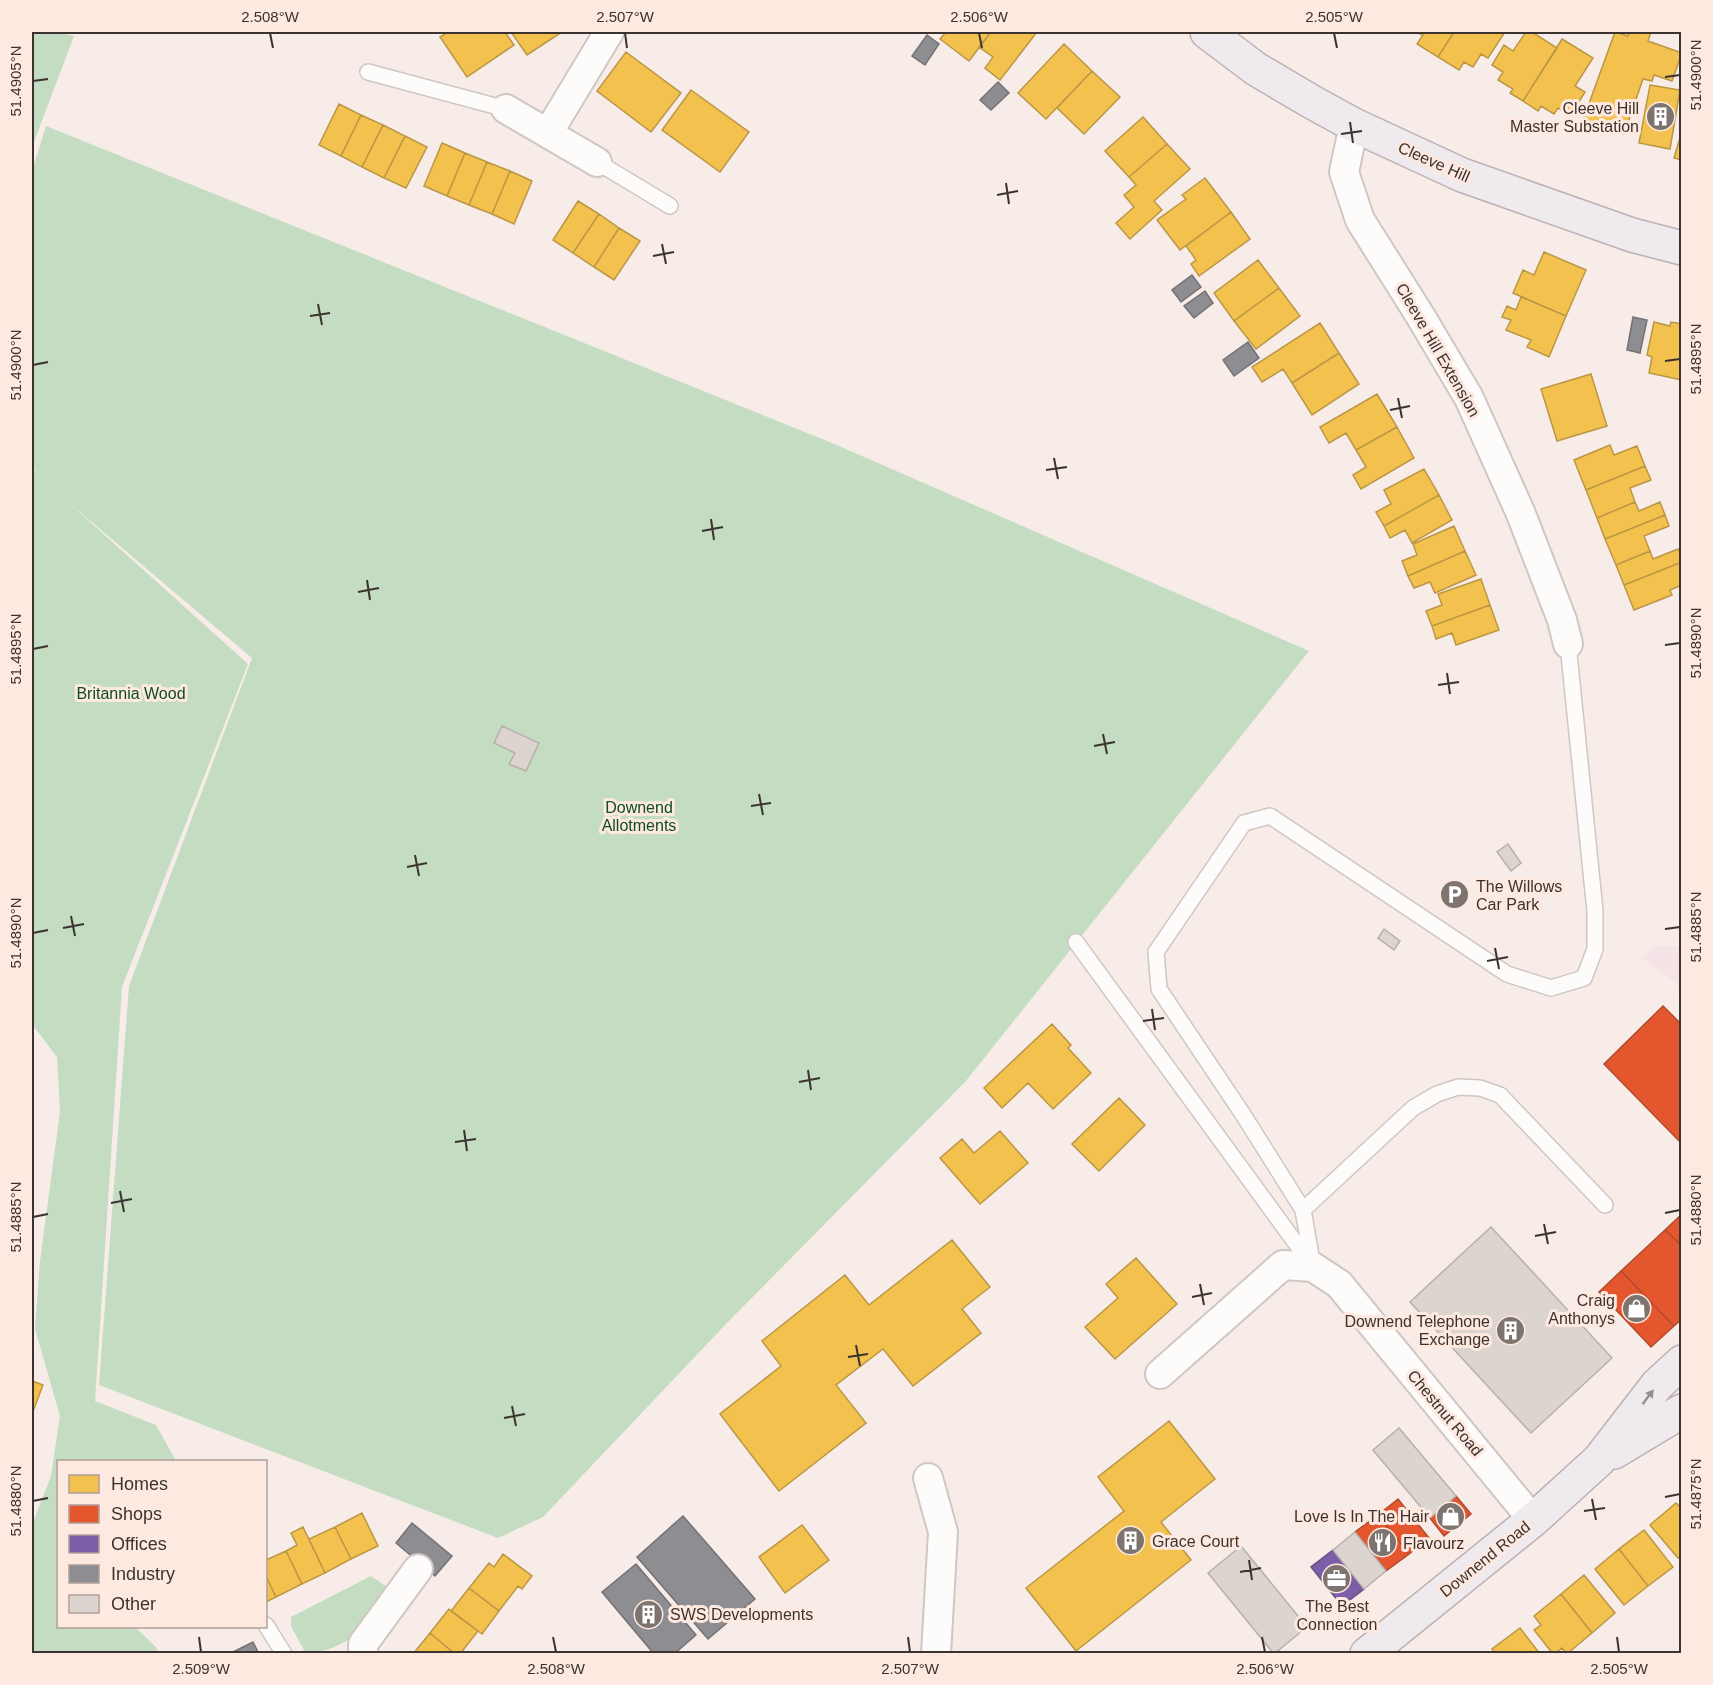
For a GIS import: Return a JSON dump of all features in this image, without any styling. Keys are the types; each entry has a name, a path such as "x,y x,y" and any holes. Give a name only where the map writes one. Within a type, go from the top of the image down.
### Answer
{"main road":[{"name":"Cleeve Hill","path":"1207,32 1256,69 1354,125 1462,175 1632,235 1682,248"},
{"name":"Downend Road","path":"1367,1653 1533,1520 1599,1460 1657,1385 1682,1362"},
{"name":"Downend Road","path":"1599,1460 1682,1411"}],"street":[{"path":"548,133 609,32"},
{"path":"506,109 597,162"},
{"name":"Cleeve Hill Extension","path":"1354,125 1344,172 1360,220 1421,317 1468,398 1521,514 1562,620 1568,644"},
{"name":"Chestnut Road","path":"1160,1374 1283,1265 1313,1267 1339,1284 1533,1520"},
{"path":"928,1478 943,1532 936,1653"},
{"path":"363,1653 363,1644 418,1569"}],"lane":[{"path":"368,72 506,109"},
{"path":"597,162 669,206"},
{"path":"1313,1267 1303,1210 1244,1116 1159,989 1156,952 1244,823 1270,816 1507,974 1551,988 1584,978 1595,949 1595,911 1568,644"},
{"path":"1076,942 1313,1267"},
{"path":"1303,1210 1413,1108 1437,1094 1458,1087 1480,1088 1500,1095 1605,1205"},
{"path":"267,1626 284,1653"}],"shaded area":[{"path":"1655,946 1681,947 1681,986 1642,958"}],"green space":[{"path":"32,32 60,32 74,36 32,147"},
{"name":"Downend Allotments","path":"46,126 832,443 1309,651 965,1082 726,1324 543,1517 498,1538 99,1385 129,986 252,658 68,502 248,664 122,987 95,1401 156,1425 175,1460 57,1460 57,1628 136,1628 156,1647 158,1653 32,1653 32,1525 51,1476 60,1416 35,1329 40,1261 60,1112 57,1057 32,1024 32,469 37,473 32,467 32,171"},
{"path":"371,1576 393,1591 372,1617 357,1633 339,1645 323,1651 305,1652 291,1626 291,1617"}],"building: Homes":[{"path":"448,32 505,32 514,45 467,77 440,37"},
{"path":"511,32 562,32 527,55"},
{"path":"946,32 991,32 969,61 940,39"},
{"path":"991,32 1037,32 1000,80 985,68 993,57 979,47"},
{"path":"1415,32 1454,32 1438,57 1417,44 1423,35"},
{"path":"1454,32 1505,32 1488,58 1481,54 1473,67 1464,62 1459,70 1438,57"},
{"path":"1526,32 1532,32 1557,48 1523,101 1510,93 1513,89 1498,80 1503,72 1492,65 1504,45 1513,51"},
{"path":"1615,32 1628,36 1629,32 1651,32 1648,41 1682,53 1672,81 1654,75 1652,81 1643,79 1624,134 1583,120"},
{"path":"1562,39 1593,58 1575,86 1585,92 1570,116 1558,108 1554,114 1541,106 1538,111 1523,101"},
{"path":"1064,44 1092,71 1046,119 1018,93"},
{"path":"626,52 681,93 651,132 597,91"},
{"path":"1092,71 1120,97 1084,134 1057,108"},
{"name":"Cleeve Hill Master Substation","path":"1650,85 1680,90 1670,149 1639,143"},
{"path":"691,90 749,132 720,172 662,130"},
{"path":"339,104 361,115 341,156 319,145"},
{"path":"361,115 383,125 362,167 341,156"},
{"path":"1143,117 1167,144 1129,177 1105,151"},
{"path":"383,125 405,136 384,178 362,167"},
{"path":"1682,131 1682,160 1674,158"},
{"path":"405,136 427,147 406,188 384,178"},
{"path":"442,143 465,153 447,196 424,186"},
{"path":"1167,144 1190,169 1154,201 1162,210 1130,239 1116,223 1134,207 1124,195 1136,185 1129,177"},
{"path":"465,153 487,162 469,205 447,196"},
{"path":"487,162 510,171 492,214 469,205"},
{"path":"510,171 532,181 514,224 492,214"},
{"path":"1205,178 1231,212 1180,250 1157,220 1186,199 1182,195"},
{"path":"578,201 599,214 573,253 553,240"},
{"path":"1231,212 1250,239 1199,276 1191,264 1196,260 1186,246"},
{"path":"599,214 619,228 594,267 573,253"},
{"path":"619,228 640,241 614,280 594,267"},
{"path":"1544,252 1586,270 1566,316 1513,293 1523,270 1534,275"},
{"path":"1258,260 1279,288 1234,321 1214,293"},
{"path":"1279,288 1300,316 1256,349 1234,321"},
{"path":"1521,297 1566,316 1549,357 1527,347 1531,340 1506,330 1511,320 1502,317 1507,306 1516,310"},
{"path":"1654,322 1670,326 1671,322 1682,324 1682,380 1649,373 1652,357 1647,355"},
{"path":"1320,323 1339,353 1292,383 1283,369 1262,382 1252,367"},
{"path":"1339,353 1359,384 1312,415 1292,383"},
{"path":"1591,374 1607,426 1557,441 1541,389"},
{"path":"1377,394 1397,427 1356,450 1346,433 1329,443 1320,427"},
{"path":"1397,427 1414,458 1361,489 1353,475 1366,467 1356,450"},
{"path":"1610,445 1614,455 1637,446 1645,466 1586,490 1574,460"},
{"path":"1645,466 1651,480 1630,488 1635,502 1597,518 1586,490"},
{"path":"1424,469 1439,495 1384,526 1376,512 1391,504 1384,490"},
{"path":"1439,495 1452,520 1412,543 1405,530 1390,538 1384,526"},
{"path":"1635,502 1639,511 1660,502 1665,515 1605,539 1597,518"},
{"path":"1665,515 1669,526 1644,536 1650,551 1616,565 1605,539"},
{"path":"1454,526 1465,551 1408,576 1402,561 1417,555 1413,544"},
{"path":"1678,549 1682,562 1624,585 1616,565 1650,551 1653,559"},
{"path":"1465,551 1476,575 1435,593 1430,582 1414,588 1408,576"},
{"path":"1682,562 1682,585 1670,590 1672,595 1634,610 1624,585"},
{"path":"1481,579 1490,605 1432,626 1426,611 1442,605 1438,594"},
{"path":"1490,605 1499,630 1456,645 1452,633 1436,639 1432,626"},
{"path":"1052,1024 1071,1045 1068,1048 1091,1073 1053,1109 1028,1083 1002,1108 984,1088"},
{"path":"1119,1098 1145,1125 1099,1171 1072,1144"},
{"path":"1000,1131 1028,1163 980,1204 940,1158 962,1139 974,1153"},
{"path":"952,1240 990,1287 962,1309 981,1333 913,1386 883,1349 836,1385 866,1423 779,1491 720,1414 781,1366 762,1341 845,1275 869,1305"},
{"path":"1136,1258 1177,1304 1115,1359 1085,1327 1118,1298 1106,1284"},
{"path":"32,1381 43,1385 32,1414"},
{"name":"Grace Court","path":"1169,1421 1215,1479 1161,1522 1191,1560 1076,1651 1026,1588 1124,1511 1098,1477"},
{"path":"1676,1503 1682,1509 1682,1556 1678,1558 1650,1525"},
{"path":"362,1513 378,1546 351,1559 335,1527"},
{"path":"802,1525 829,1560 785,1593 759,1557"},
{"path":"303,1527 325,1573 302,1584 286,1551 297,1545 291,1533"},
{"path":"335,1527 351,1559 325,1573 309,1539"},
{"path":"1644,1530 1673,1567 1648,1586 1619,1549"},
{"path":"1619,1549 1648,1586 1624,1605 1595,1569"},
{"path":"286,1551 302,1584 276,1597 267,1578 267,1560"},
{"path":"503,1554 532,1576 522,1589 518,1586 499,1611 469,1588 489,1563 494,1567"},
{"path":"1584,1575 1615,1613 1592,1633 1561,1594"},
{"path":"267,1578 276,1597 267,1602"},
{"path":"469,1588 499,1611 482,1634 451,1611"},
{"path":"1561,1594 1592,1633 1567,1654 1562,1648 1553,1654 1534,1630 1541,1625 1534,1616"},
{"path":"449,1609 478,1631 460,1654 455,1654 430,1633"},
{"path":"1520,1628 1540,1654 1496,1654 1492,1649"},
{"path":"430,1633 455,1654 413,1654"}],"building: Shops":[{"path":"1663,1006 1682,1025 1682,1144 1604,1064"},
{"path":"1682,1214 1682,1246 1665,1230"},
{"path":"1665,1230 1682,1246 1682,1319 1674,1326 1621,1271"},
{"name":"Craig Anthonys","path":"1621,1271 1674,1326 1651,1347 1599,1292"},
{"name":"Love Is In The Hair","path":"1456,1496 1471,1514 1444,1536 1430,1518"},
{"path":"1398,1499 1429,1538 1409,1554 1378,1515"},
{"name":"Flavourz","path":"1378,1515 1409,1554 1386,1571 1355,1532"}],"building: Offices":[{"name":"The Best Connection","path":"1333,1550 1364,1589 1342,1606 1311,1567"}],"building: Industry":[{"path":"927,35 939,44 925,65 912,56"},
{"path":"998,82 1009,93 991,110 980,100"},
{"path":"1192,275 1201,287 1181,302 1172,290"},
{"path":"1205,291 1213,303 1194,318 1184,306"},
{"path":"1633,317 1647,320 1640,353 1627,350"},
{"path":"1248,342 1259,358 1234,376 1223,360"},
{"path":"683,1516 755,1599 708,1639 637,1557"},
{"path":"412,1523 452,1556 435,1576 396,1543"},
{"name":"SWS Developments","path":"636,1564 696,1635 674,1654 654,1654 602,1592"},
{"path":"253,1642 259,1654 231,1653"}],"building: Other":[{"path":"502,726 539,743 526,771 509,764 515,753 494,743"},
{"path":"1508,844 1521,863 1511,871 1497,852"},
{"path":"1384,929 1400,941 1394,950 1378,938"},
{"name":"Downend Telephone Exchange","path":"1491,1227 1612,1358 1531,1433 1410,1302"},
{"path":"1399,1428 1456,1496 1430,1518 1373,1450"},
{"path":"1355,1532 1386,1571 1364,1589 1333,1550"},
{"path":"1241,1546 1307,1627 1274,1654 1208,1573"}],"place":[{"name":"Cleeve Hill Master Substation","path":"1660,117"},
{"name":"The Willows Car Park","path":"1455,895"},
{"name":"Craig Anthonys","path":"1636,1309"},
{"name":"Downend Telephone Exchange","path":"1511,1330"},
{"name":"Love Is In The Hair","path":"1450,1516"},
{"name":"Grace Court","path":"1131,1541"},
{"name":"Flavourz","path":"1382,1543"},
{"name":"The Best Connection","path":"1337,1578"},
{"name":"SWS Developments","path":"649,1614"}],"park label":[{"name":"Britannia Wood","path":"131,693"}]}
